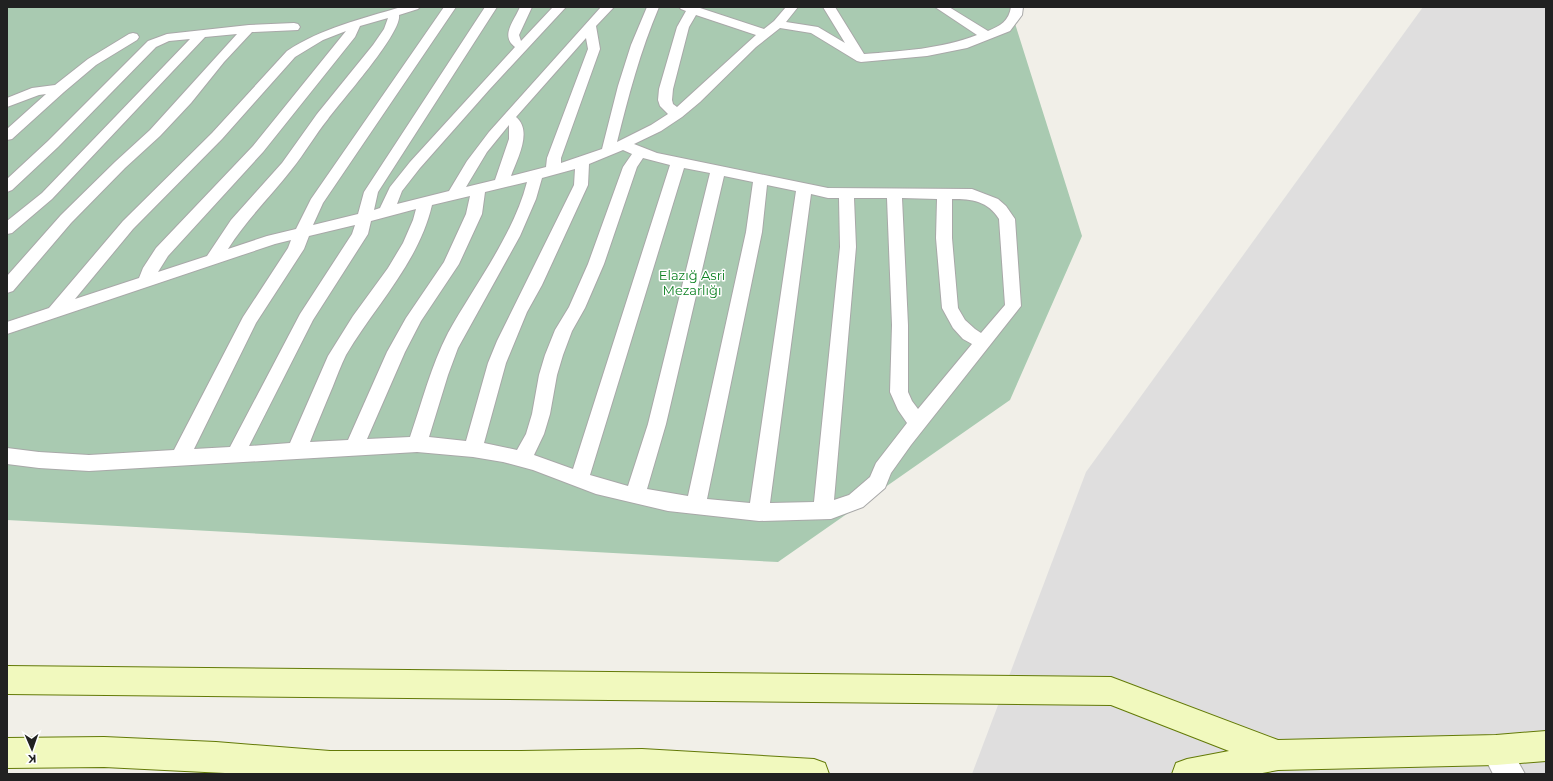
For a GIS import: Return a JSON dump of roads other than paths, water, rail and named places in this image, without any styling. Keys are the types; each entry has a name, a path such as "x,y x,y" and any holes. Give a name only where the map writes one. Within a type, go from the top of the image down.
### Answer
{"street":[{"path":"7,680 1111,691 1278,755"},
{"path":"1187,774 1278,755 1496,750 1546,746"},
{"path":"1496,750 1510,774"},
{"path":"7,753 119,753 216,757 330,766 521,766 642,764 814,774"}],"lane":[{"path":"55,312 128,225 217,136 291,54 312,40 414,7"},
{"path":"180,458 249,321 296,249 316,202 450,7"},
{"path":"235,455 306,318 360,234 371,192 491,7"},
{"path":"522,47 514,41 512,36 526,7"},
{"path":"386,212 395,190 415,164 484,87 560,7"},
{"path":"454,196 462,177 474,158 608,7"},
{"path":"616,149 624,86 637,45 653,7"},
{"path":"7,328 272,240 501,184 582,162 616,149 656,128 677,114 695,99 752,44 778,24 792,7"},
{"path":"829,7 861,58"},
{"path":"941,7 987,36"},
{"path":"778,24 814,30 861,58 927,52 963,45 1006,28 1016,15 1016,7"},
{"path":"677,114 667,106 665,100 666,89 682,26 689,8 766,34"},
{"path":"213,259 236,224 287,166 322,117 378,47 394,20 393,13"},
{"path":"146,282 151,268 162,252 258,149 351,34 356,25"},
{"path":"553,170 554,158 594,49 590,26"},
{"path":"7,187 53,144 152,44 167,38 201,34 249,29 294,28"},
{"path":"7,287 66,219 120,165 155,133 186,100 220,59 249,29"},
{"path":"7,229 47,196 125,116 201,34"},
{"path":"7,136 59,88 92,62 133,37"},
{"path":"7,103 38,91 59,88"},
{"path":"501,184 517,134 516,124 509,118"},
{"path":"7,456 39,460 89,463 417,444 473,449 522,460 579,480 635,495 696,506 759,512 823,510 844,506 856,501 878,482 883,469 918,423 1014,306 1007,219 1003,210 984,197 972,194 828,193 678,163 640,152 616,149"},
{"path":"522,460 535,434 554,355 564,330 588,285 630,167 640,152"},
{"path":"473,449 495,369 506,341 581,185 582,162"},
{"path":"579,480 678,163"},
{"path":"635,495 657,424 718,171"},
{"path":"417,444 441,369 455,337 471,307 487,283 511,241 534,184 535,175"},
{"path":"696,506 754,232 761,179"},
{"path":"759,512 804,188"},
{"path":"354,448 396,352 414,318 450,264 474,214 478,190"},
{"path":"823,510 848,247 846,193"},
{"path":"894,193 900,325 899,392 904,405 918,423"},
{"path":"945,194 944,238 950,308 959,324 969,334 984,342"},
{"path":"296,452 337,356 359,320 394,272 421,220 425,202"}],"park label":[{"name":"Elazığ Asri Mezarlığı","path":"692,282"}]}
